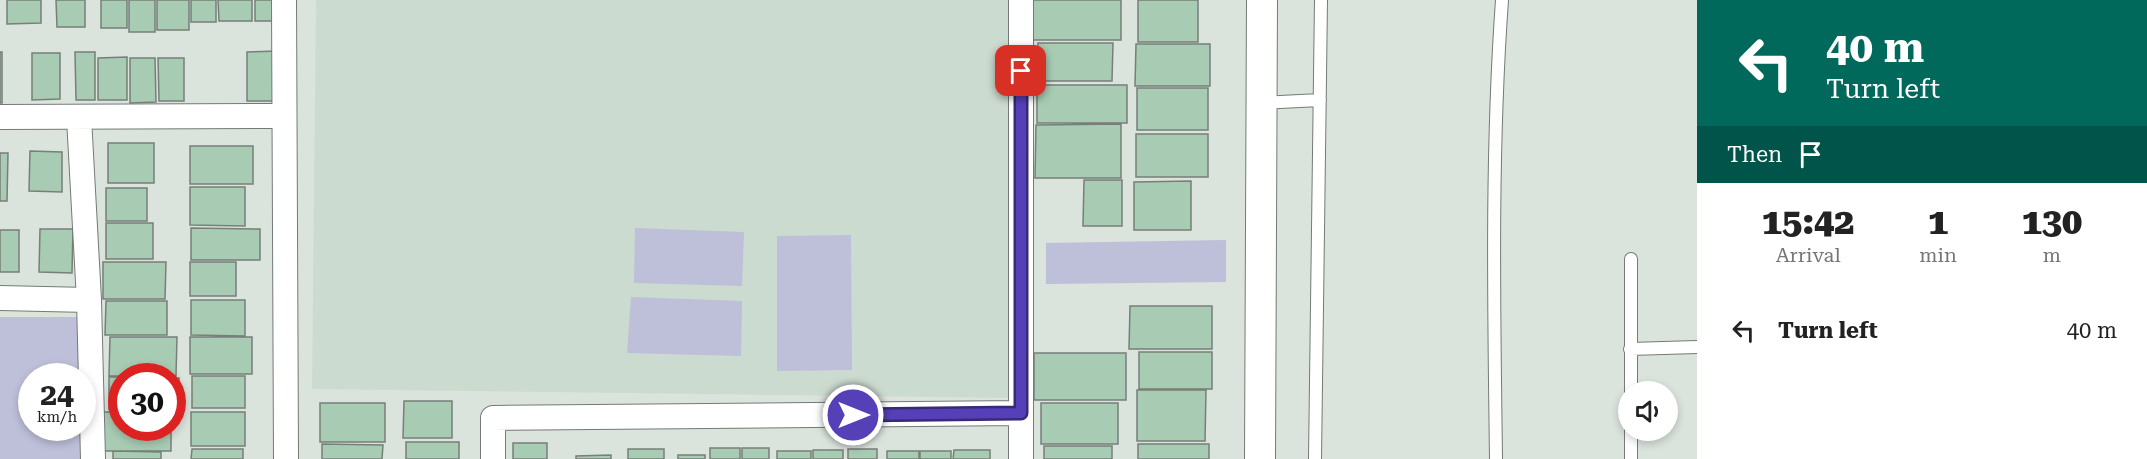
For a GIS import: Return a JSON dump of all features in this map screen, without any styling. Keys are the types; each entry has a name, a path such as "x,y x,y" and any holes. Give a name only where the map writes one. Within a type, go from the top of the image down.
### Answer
{"street":[{"path":"284,0 286,459"},
{"path":"1021,459 1022,0"},
{"path":"1260,459 1262,0"},
{"path":"0,117 284,116"},
{"path":"79,118 89,300 93,459"},
{"path":"0,298 89,300"},
{"path":"493,459 493,418 1021,413"}],"lane":[{"path":"1315,459 1321,0"},
{"path":"1496,459 1492,236 1497,60 1502,0"},
{"path":"1261,103 1320,100"},
{"path":"1631,259 1631,381"},
{"path":"1630,349 1697,347"},
{"path":"1631,441 1631,459"}],"shaded area":[{"path":"316,0 1009,0 1008,398 312,389"},
{"path":"635,228 744,232 742,286 634,283"},
{"path":"851,235 852,370 777,371 777,236"},
{"path":"1226,240 1226,282 1046,284 1046,243"},
{"path":"631,297 742,301 741,356 627,353"},
{"path":"0,317 84,317 84,363 18,363 18,441 84,441 84,459 0,459"}],"building":[{"path":"7,0 41,0 41,23 7,24"},
{"path":"56,0 85,0 85,27 57,27"},
{"path":"101,0 127,0 127,28 101,28"},
{"path":"129,0 155,0 155,32 129,32"},
{"path":"157,0 189,0 189,30 157,30"},
{"path":"191,0 216,0 216,22 191,22"},
{"path":"218,0 252,0 252,21 219,21"},
{"path":"255,0 276,0 276,21 255,21"},
{"path":"1024,0 1121,0 1121,40 1024,40"},
{"path":"1138,0 1198,0 1198,42 1138,42"},
{"path":"1038,43 1113,43 1112,81 1038,81"},
{"path":"1136,44 1210,44 1210,86 1135,86"},
{"path":"278,51 278,101 247,101 247,52"},
{"path":"0,52 2,52 2,103 0,103"},
{"path":"75,52 95,52 95,100 76,100"},
{"path":"32,53 60,53 60,99 32,100"},
{"path":"127,57 127,100 98,100 98,58"},
{"path":"130,58 155,58 156,102 130,103"},
{"path":"158,58 184,58 184,101 159,101"},
{"path":"1037,85 1127,85 1127,123 1037,123"},
{"path":"1137,88 1208,88 1208,130 1137,130"},
{"path":"1121,124 1121,178 1035,178 1036,125"},
{"path":"1136,134 1208,134 1208,177 1136,177"},
{"path":"108,143 154,143 154,183 108,183"},
{"path":"190,146 253,146 253,184 190,184"},
{"path":"30,151 62,152 62,192 29,191"},
{"path":"0,153 8,153 7,201 0,201"},
{"path":"1084,180 1122,180 1122,226 1083,226"},
{"path":"1191,181 1191,230 1134,230 1134,182"},
{"path":"190,187 245,187 245,226 190,225"},
{"path":"106,188 147,188 147,221 106,221"},
{"path":"106,223 153,223 153,259 106,259"},
{"path":"191,228 260,229 260,260 191,260"},
{"path":"40,229 73,229 72,273 39,272"},
{"path":"0,230 19,230 19,272 0,272"},
{"path":"103,262 166,262 165,299 103,299"},
{"path":"190,262 236,262 236,296 190,296"},
{"path":"191,300 245,300 245,336 191,335"},
{"path":"106,301 167,301 167,335 105,335"},
{"path":"1130,306 1212,306 1212,349 1129,349"},
{"path":"110,337 177,337 176,363 109,363"},
{"path":"190,337 252,337 252,374 190,374"},
{"path":"1139,352 1212,352 1212,389 1139,389"},
{"path":"1034,353 1126,353 1126,400 1034,400"},
{"path":"192,376 245,376 245,408 192,408"},
{"path":"1137,390 1206,390 1205,441 1137,441"},
{"path":"404,401 452,401 452,438 403,438"},
{"path":"320,403 385,403 385,442 320,442"},
{"path":"1041,403 1118,403 1118,444 1041,444"},
{"path":"103,412 108,412 108,441 171,441 171,451 103,451"},
{"path":"191,412 245,412 245,446 191,446"},
{"path":"406,442 459,442 459,459 406,459"},
{"path":"513,443 547,443 547,459 513,459"},
{"path":"322,444 383,445 382,459 322,459"},
{"path":"1138,444 1209,444 1209,459 1138,459"},
{"path":"1044,446 1112,446 1112,459 1044,459"},
{"path":"710,448 740,448 740,459 710,459"},
{"path":"742,448 769,448 769,459 742,459"},
{"path":"192,449 243,449 243,459 191,459"},
{"path":"628,449 664,449 664,459 628,459"},
{"path":"848,449 877,449 877,459 848,459"},
{"path":"813,450 843,450 843,459 813,459"},
{"path":"954,450 990,450 990,459 953,459"},
{"path":"113,451 161,452 161,459 113,459"},
{"path":"777,451 811,451 811,459 777,459"},
{"path":"887,451 919,451 919,459 887,459"},
{"path":"920,451 951,451 951,459 920,459"},
{"path":"611,455 611,459 576,459 576,456"},
{"path":"678,455 705,455 705,459 678,459"}],"route":[{"path":"853,415 1021,413 1021,71"}]}
